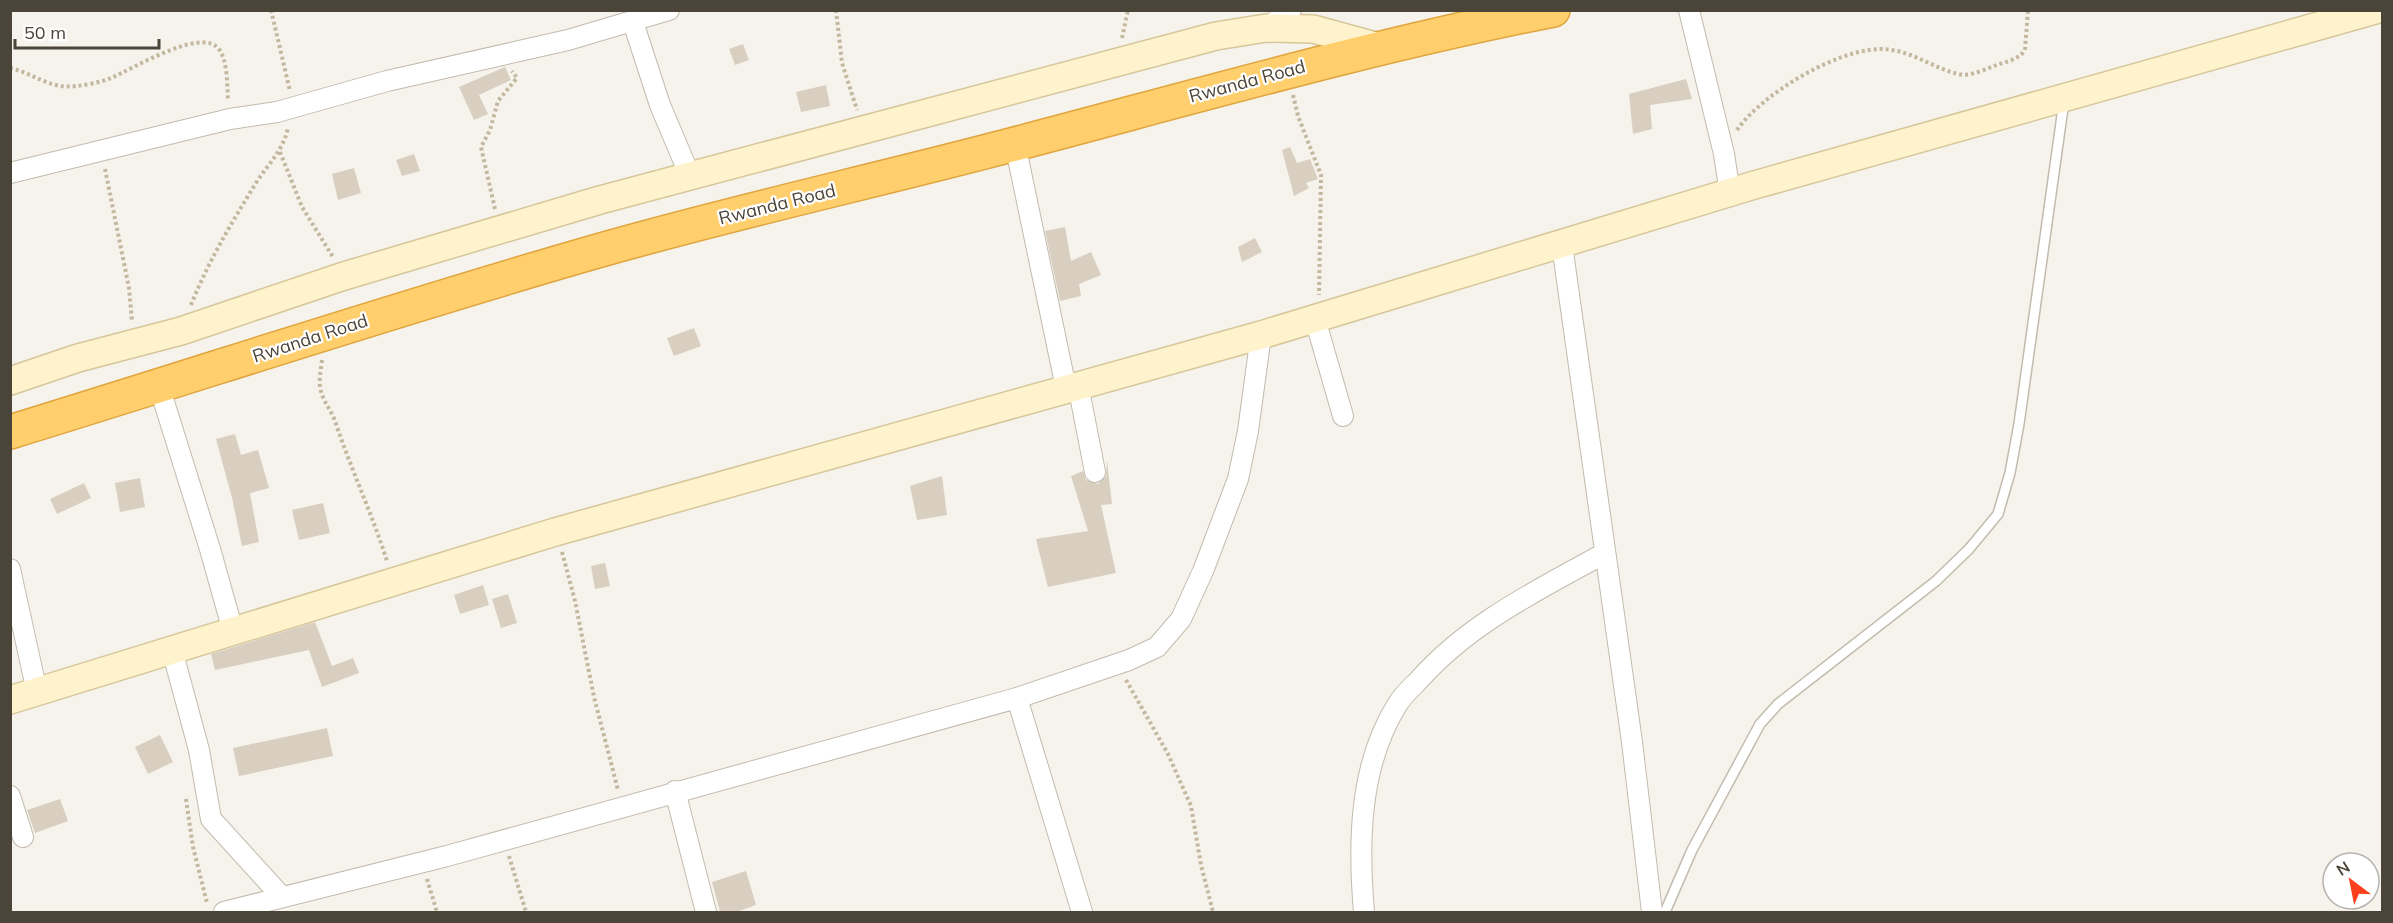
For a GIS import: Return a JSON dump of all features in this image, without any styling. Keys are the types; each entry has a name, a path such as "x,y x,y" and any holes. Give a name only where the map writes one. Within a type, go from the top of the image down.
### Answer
{"highway":[{"name":"Rwanda Road","path":"10,432 590,253 1015,144 1379,47 1553,10"}],"street":[{"path":"10,173 502,55 633,22 669,10"},
{"path":"1266,28 1291,10"},
{"path":"1689,10 1724,154 1730,193"},
{"path":"10,700 555,532 1261,335 1730,193 2375,10"},
{"path":"633,22 660,105 690,176"},
{"path":"10,381 132,342 181,331 344,276 501,230 690,176 1216,36 1266,28 1312,29 1379,47"},
{"path":"1015,144 1072,386 1095,472"},
{"path":"1562,244 1652,912"},
{"path":"1318,318 1343,416"},
{"path":"224,912 422,862 1017,698 1117,664 1157,647 1181,619 1203,571 1238,479 1248,431 1261,335"},
{"path":"159,386 204,528 233,631"},
{"path":"1364,912 1360,871 1362,812 1373,758 1397,704 1439,657 1482,622 1605,553"},
{"path":"10,569 37,692"},
{"path":"172,650 199,750 211,819 282,897"},
{"path":"1017,698 1082,912"},
{"path":"675,791 706,912"},
{"path":"10,796 23,837"}],"lane":[{"path":"1665,912 1692,850 1760,724 1778,704 1936,581 1969,549 1998,514 2010,473 2019,424 2064,98"}],"path":[{"path":"181,331 201,280 258,180 280,152 286,136 291,107 288,78 271,10"},
{"path":"836,10 842,63 864,130"},
{"path":"1724,154 1734,134 1754,108 1831,62 1849,54 1878,49 1898,50 1959,74 1978,72 2022,54 2028,42 2028,10"},
{"path":"10,68 45,83 73,87 109,79 170,50 204,41 217,47 223,58 230,119"},
{"path":"501,230 481,147 490,130 498,101 517,78 502,55"},
{"path":"1294,69 1293,95 1298,116 1321,175 1318,318"},
{"path":"101,150 129,288 132,342"},
{"path":"280,152 302,207 344,276"},
{"path":"332,331 324,352 320,387 335,421 347,461 372,517 393,582"},
{"path":"555,532 575,601 614,778 621,793"},
{"path":"1117,664 1168,754 1191,806 1213,912"},
{"path":"502,853 510,857 514,866 526,912"},
{"path":"422,862 437,912"}],"building":[{"path":"743,44 749,60 735,65 729,49"},
{"path":"505,67 511,80 479,95 488,114 474,120 459,87"},
{"path":"1686,79 1692,99 1650,105 1652,129 1633,134 1629,94"},
{"path":"826,85 830,106 801,112 796,92"},
{"path":"1290,147 1297,163 1310,159 1318,179 1306,183 1309,188 1294,196 1282,150"},
{"path":"414,154 420,171 402,176 396,160"},
{"path":"354,168 361,193 338,200 332,174"},
{"path":"1065,227 1071,261 1091,252 1101,275 1079,284 1081,296 1060,301 1045,231"},
{"path":"1255,238 1262,252 1242,262 1238,247"},
{"path":"694,328 701,346 674,356 667,338"},
{"path":"235,434 241,455 258,450 269,488 250,493 259,542 242,546 216,439"},
{"path":"1107,460 1112,504 1101,505 1116,573 1048,587 1036,539 1088,531 1071,476 1083,471 1086,480 1098,484 1106,476"},
{"path":"942,476 947,515 917,520 910,486"},
{"path":"140,478 145,507 120,512 115,483"},
{"path":"84,483 91,498 57,514 50,499"},
{"path":"323,503 330,533 299,540 292,510"},
{"path":"605,563 610,586 595,589 591,566"},
{"path":"483,585 489,605 460,614 454,595"},
{"path":"508,594 517,623 501,628 492,599"},
{"path":"315,622 332,666 353,658 359,673 322,687 309,650 215,670 211,654"},
{"path":"327,728 333,756 239,776 233,748"},
{"path":"160,735 173,762 148,774 135,747"},
{"path":"60,799 68,821 35,833 27,810"},
{"path":"746,871 756,905 736,912 720,912 712,882"}]}
